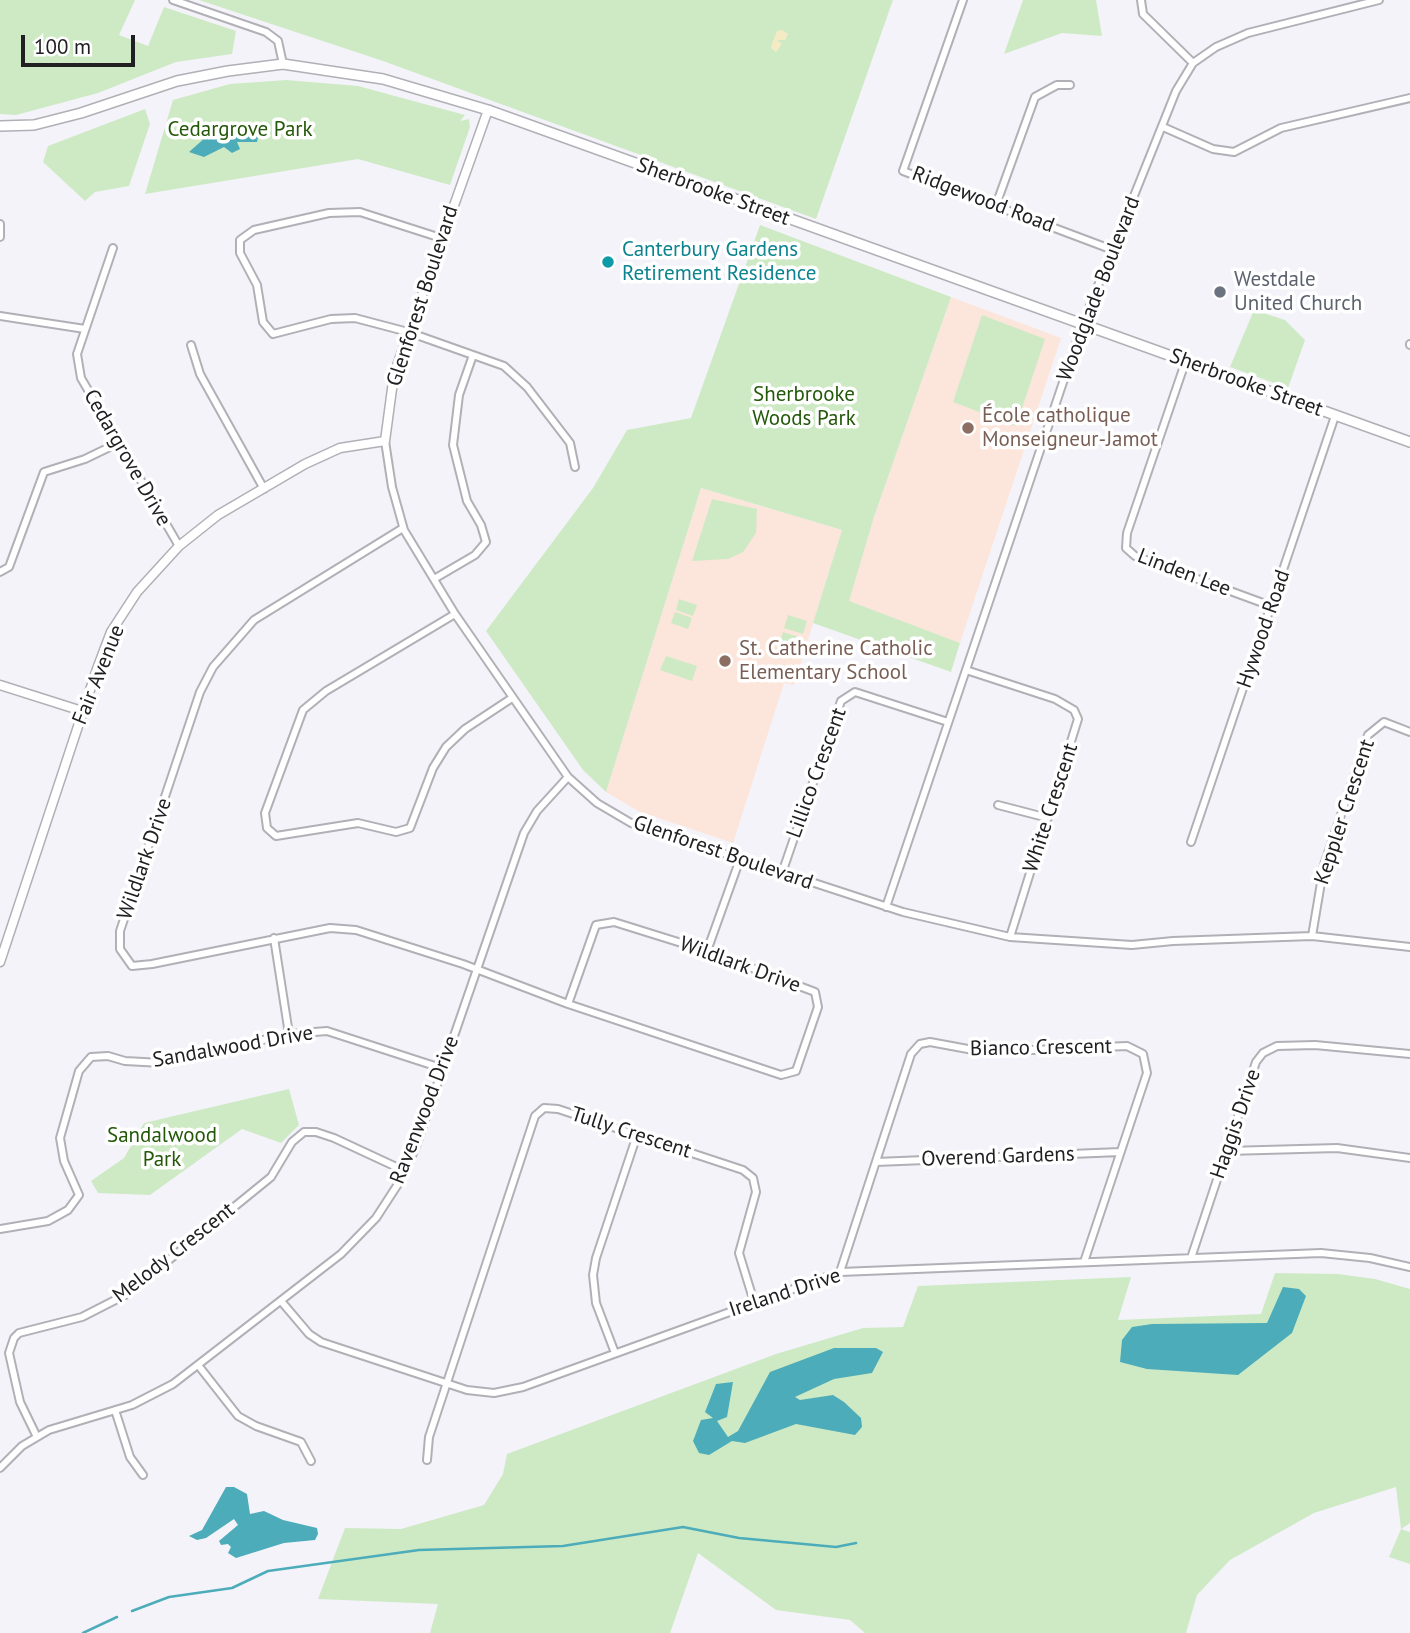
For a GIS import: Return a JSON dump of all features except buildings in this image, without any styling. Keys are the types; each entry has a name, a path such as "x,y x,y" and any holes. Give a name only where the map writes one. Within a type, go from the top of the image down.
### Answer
{"main road":[{"name":"Sherbrooke Street","path":"0,126 34,125 81,113 177,81 283,64 383,79 488,110 1410,442"}],"street":[{"path":"173,0 266,32 278,41 283,64"},
{"name":"Ridgewood Road","path":"963,0 903,172 1113,250"},
{"path":"1140,0 1143,14 1193,63"},
{"name":"Woodglade Boulevard","path":"886,907 1083,323 1176,91 1193,63 1216,47 1248,33 1379,0"},
{"path":"996,205 1035,97 1057,85 1070,85"},
{"path":"1163,127 1213,149 1234,152 1281,128 1410,98"},
{"name":"Glenforest Boulevard","path":"488,110 391,386 385,441 392,487 403,528 455,614 568,777 597,803 631,823 886,907 961,928 1010,937 1132,946 1173,941 1312,936 1410,947"},
{"path":"441,238 360,212 329,213 254,230 240,240 240,253 257,285 263,322 273,334 331,319 355,318 408,332 516,373 570,443 575,467"},
{"path":"0,224 0,237"},
{"name":"Cedargrove Drive","path":"113,248 77,354 81,378 179,546"},
{"path":"0,316 85,329"},
{"path":"191,345 200,374 264,489"},
{"path":"434,579 475,555 486,542 481,525 467,501 453,445 459,395 473,355"},
{"name":"Linden Lee","path":"1186,360 1127,533 1126,548 1135,556 1271,606"},
{"name":"Hywood Road","path":"1191,842 1335,416"},
{"name":"Fair Avenue","path":"0,962 82,711 111,632 143,584 179,546 218,516 340,448 385,441"},
{"path":"0,572 9,567 44,472 85,460 118,443"},
{"name":"Wildlark Drive","path":"403,528 254,620 214,667 200,692 120,932 121,949 132,966 330,928 356,930 478,970 568,1004 781,1075 796,1071 818,1007 815,992 707,951 614,922 596,925 568,1004"},
{"path":"455,614 326,691 303,710 265,813 267,828 276,836 358,823 396,832 410,828 433,768 446,747 465,729 512,698"},
{"name":"White Crescent","path":"966,670 1055,699 1074,710 1077,729 1010,937"},
{"path":"0,684 82,711"},
{"name":"Lillico Crescent","path":"782,873 841,701 855,692 948,722"},
{"name":"Keppler Crescent","path":"1312,936 1324,865 1368,735 1384,722 1410,732"},
{"name":"Ravenwood Drive","path":"0,1468 37,1437 160,1391 281,1301 360,1236 388,1201 405,1171 478,970 524,833 537,811 568,777"},
{"path":"998,805 1048,818"},
{"path":"707,951 740,859"},
{"path":"274,938 289,1034"},
{"name":"Sandalwood Drive","path":"0,1229 48,1221 68,1210 79,1195 64,1161 60,1139 79,1071 91,1057 162,1063 289,1034 327,1031 441,1068"},
{"name":"Bianco Crescent","path":"840,1272 911,1054 917,1046 929,1042 984,1052 1127,1046 1138,1049 1147,1060 1147,1073 1084,1262"},
{"name":"Haggis Drive","path":"1191,1258 1256,1062 1267,1049 1329,1046 1410,1054"},
{"name":"Tully Crescent","path":"446,1384 538,1111 544,1108 558,1109 743,1170 753,1178 756,1192 739,1253 754,1302"},
{"name":"Melody Crescent","path":"37,1437 20,1402 9,1353 14,1338 19,1333 82,1317 127,1294 271,1177 292,1142 304,1132 316,1132 334,1138 405,1171"},
{"path":"615,1353 596,1303 593,1275 596,1258 636,1135"},
{"path":"1227,1151 1337,1148 1410,1158"},
{"name":"Overend Gardens","path":"876,1162 1120,1152"},
{"name":"Ireland Drive","path":"281,1301 309,1334 321,1342 478,1392 508,1391 840,1272 1321,1254 1370,1258 1410,1267"},
{"path":"198,1365 239,1416 256,1426 301,1441 311,1461"},
{"path":"427,1460 429,1437 446,1384"},
{"path":"115,1410 130,1457 143,1475"}],"shaded area":[{"name":"École catholique Monseigneur-Jamot","path":"951,297 1061,338 960,643 848,602 874,517"},
{"name":"St. Catherine Catholic Elementary School","path":"701,488 842,530 794,685 784,683 733,843 640,812 606,792"}],"green space":[{"path":"0,0 135,0 119,35 148,46 164,7 236,31 232,54 176,62 98,93 16,115 0,114"},
{"path":"199,0 893,0 816,219 383,61"},
{"path":"1023,0 1096,0 1102,36 1062,33 1004,54"},
{"name":"Cedargrove Park","path":"286,80 358,86 465,115 460,121 469,119 470,127 450,185 358,159 145,194 173,100 230,84"},
{"path":"145,109 150,124 129,186 95,192 85,201 43,162 48,146"},
{"name":"Sherbrooke Woods Park","path":"760,225 951,297 874,517 849,601 960,643 951,672 813,623 842,530 701,488 606,792 583,770 486,631 593,488 627,430 691,418"},
{"path":"1254,310 1285,320 1305,340 1288,388 1230,367"},
{"path":"982,315 1045,339 1016,426 953,402"},
{"path":"712,499 757,509 756,533 743,552 728,559 692,561"},
{"path":"679,599 697,605 693,616 676,610"},
{"path":"675,612 692,618 688,629 671,623"},
{"path":"788,615 807,621 803,634 784,628"},
{"path":"783,632 802,638 797,651 779,645"},
{"path":"666,656 697,666 692,681 660,670"},
{"name":"Sandalwood Park","path":"289,1089 299,1125 281,1143 242,1129 150,1195 98,1193 91,1181 124,1158 144,1123"},
{"path":"1275,1273 1338,1274 1375,1279 1410,1289 1410,1523 1401,1529 1396,1487 1314,1513 1230,1560 1197,1595 1186,1633 865,1633 850,1620 776,1610 698,1553 670,1633 430,1633 438,1604 318,1599 345,1528 401,1529 484,1505 503,1474 507,1454 776,1354 863,1328 903,1327 918,1286 1131,1277 1118,1320 1261,1314"},
{"path":"1401,1529 1410,1532 1410,1564 1389,1557"}],"sand":[{"path":"782,30 788,34 785,40 777,40 782,44 776,52 771,48 772,44 777,31"}],"water":[{"path":"260,127 257,142 237,142 240,149 232,153 224,147 204,157 189,152 206,137"},
{"path":"1283,1287 1299,1289 1306,1296 1292,1333 1238,1375 1147,1369 1120,1362 1122,1340 1132,1327 1152,1324 1267,1323"},
{"path":"834,1348 876,1348 883,1352 872,1373 834,1379 795,1397 800,1400 833,1395 861,1418 862,1427 855,1435 796,1424 745,1443 732,1441 709,1455 699,1453 693,1441 701,1420 713,1418 705,1412 716,1384 733,1382 727,1417 717,1421 728,1437 738,1431 770,1372"},
{"path":"226,1487 234,1487 247,1494 250,1514 264,1511 283,1520 317,1528 315,1540 284,1543 236,1558 228,1553 231,1547 228,1544 221,1545 219,1541 238,1525 234,1519 206,1538 197,1540 189,1536 202,1530"}],"waterway":[{"path":"132,1611 169,1597 232,1588 268,1571 419,1550 563,1546 683,1527 739,1538 836,1547 856,1543"},
{"path":"83,1633 117,1617"}],"place":[{"name":"Canterbury Gardens Retirement Residence","path":"608,262"},
{"name":"Westdale United Church","path":"1220,292"},
{"name":"École catholique Monseigneur-Jamot","path":"968,428"},
{"name":"St. Catherine Catholic Elementary School","path":"725,661"}]}
